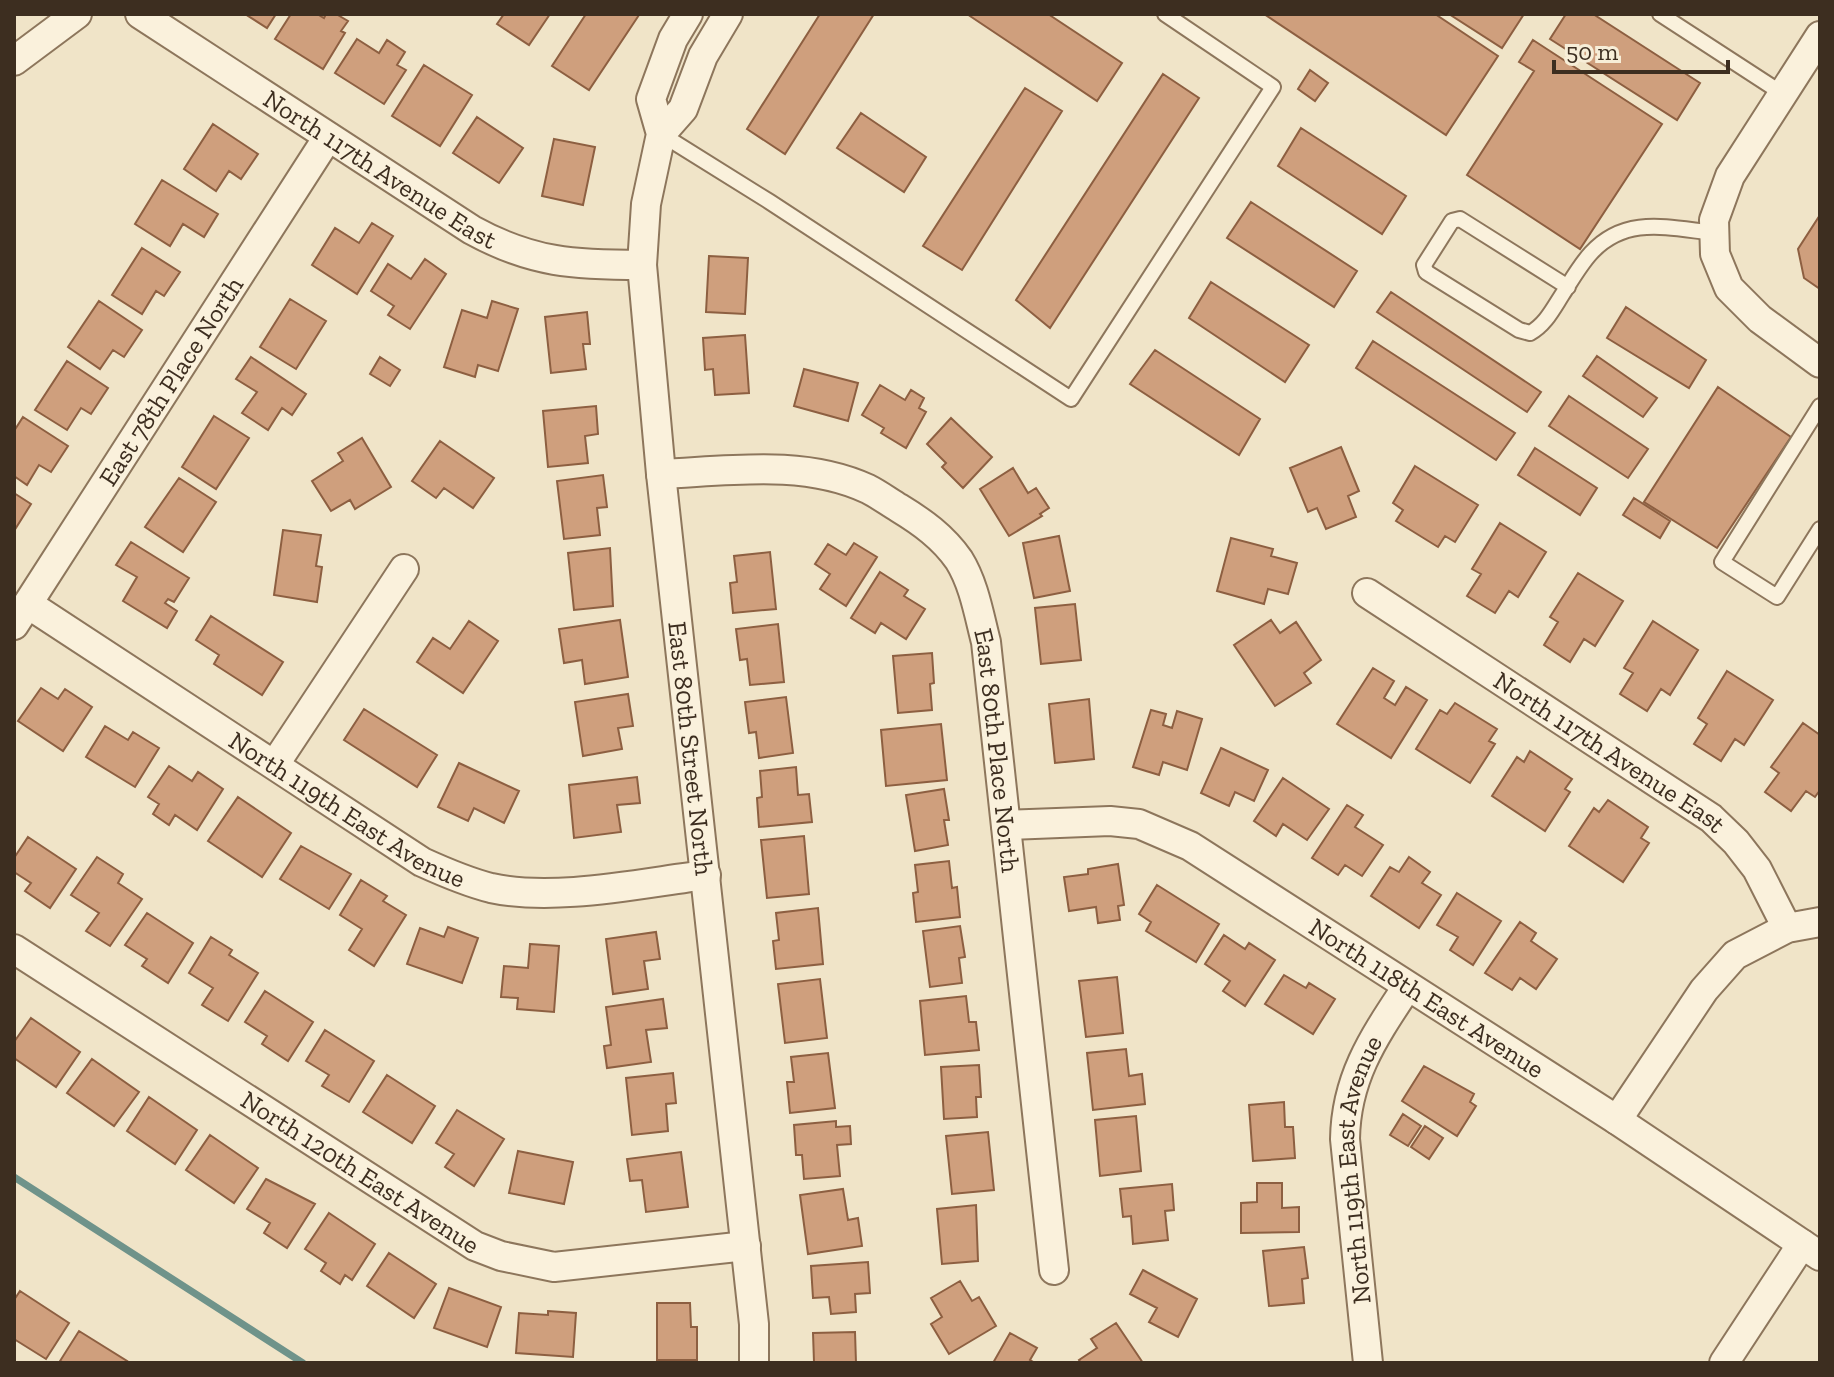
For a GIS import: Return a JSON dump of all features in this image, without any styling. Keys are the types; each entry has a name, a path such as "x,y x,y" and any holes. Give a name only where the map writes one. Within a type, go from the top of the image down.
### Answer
{"street":[{"path":"14,61 77,14"},
{"name":"North 117th Avenue East","path":"140,14 502,246 527,256 558,262 642,265"},
{"name":"East 80th Street North","path":"688,14 673,39 651,99 661,134 646,204 642,265 661,474 754,1324 754,1363"},
{"name":"East 80th Street North","path":"661,134 683,109 703,56 728,14"},
{"path":"1820,36 1730,176 1714,220 1715,243 1729,288 1760,319 1820,363"},
{"name":"East 78th Place North","path":"21,615 328,137"},
{"name":"East 80th Place North","path":"661,474 778,469 815,472 868,489 942,538 960,562 971,588 986,642 1054,1270"},
{"path":"275,764 404,569"},
{"name":"North 117th Avenue East","path":"1367,593 1711,818 1736,842 1757,869 1787,928"},
{"name":"North 119th East Avenue","path":"21,615 275,764 422,862 459,878 490,888 548,893 706,875"},
{"name":"North 118th East Avenue","path":"1006,825 1110,821 1139,824 1165,834 1216,861 1617,1120 1811,1250"},
{"path":"1617,1120 1704,990 1735,955 1787,928 1820,922"},
{"name":"North 120th East Avenue","path":"14,949 475,1246 501,1256 554,1267 746,1246"},
{"name":"North 119th East Avenue","path":"1368,1363 1345,1139 1346,1115 1360,1062 1407,987"},
{"path":"1724,1363 1811,1250"}],"lane":[{"path":"661,134 1071,399 1273,87 1165,14"},
{"path":"1660,14 1783,94"},
{"path":"1568,287 1460,219 1452,221 1424,265 1426,272 1519,330 1530,333 1540,328 1568,287 1590,254 1609,237 1630,227 1655,226 1715,243"},
{"path":"1820,406 1722,562 1777,597 1820,529"}],"building":[{"path":"245,14 276,14 267,28"},
{"path":"291,14 317,14 324,18 326,14 336,14 348,21 341,31 345,33 323,69 275,39"},
{"path":"504,14 550,14 529,45 497,24"},
{"path":"586,14 639,15 589,90 552,66"},
{"path":"820,14 874,14 785,154 747,129"},
{"path":"967,14 1048,14 1122,63 1097,101"},
{"path":"1264,14 1435,14 1498,56 1446,135"},
{"path":"1449,14 1524,14 1502,48"},
{"path":"1566,14 1593,14 1700,83 1677,120 1550,39"},
{"path":"357,39 379,53 387,40 405,52 397,65 406,70 384,104 335,73"},
{"path":"1533,40 1662,124 1580,249 1467,175 1534,71 1519,62"},
{"path":"424,65 472,95 440,146 392,116"},
{"path":"1310,70 1328,83 1315,101 1298,89"},
{"path":"1163,74 1199,98 1050,328 1016,300"},
{"path":"1025,88 1062,111 962,270 923,246"},
{"path":"861,113 926,157 904,192 837,148"},
{"path":"477,117 523,148 499,183 453,153"},
{"path":"213,124 258,154 241,179 229,171 216,191 184,169"},
{"path":"1301,128 1406,196 1382,234 1278,166"},
{"path":"554,139 595,147 583,205 542,196"},
{"path":"162,180 218,214 204,237 183,224 170,246 135,224"},
{"path":"1251,202 1357,271 1334,307 1227,238"},
{"path":"1820,215 1820,289 1804,278 1798,249"},
{"path":"372,223 393,236 357,294 312,265 335,228 359,243"},
{"path":"142,248 180,272 164,296 156,291 142,314 112,295"},
{"path":"709,256 748,258 745,314 706,312"},
{"path":"425,259 446,274 410,329 388,315 394,306 371,291 388,264 411,279"},
{"path":"1211,282 1309,345 1285,382 1189,318"},
{"path":"1391,292 1541,392 1527,412 1377,312"},
{"path":"290,299 326,321 296,369 260,347"},
{"path":"99,301 142,330 124,357 113,350 100,369 68,347"},
{"path":"492,301 518,309 498,371 478,365 475,377 444,367 462,310 487,318"},
{"path":"1626,307 1706,360 1689,388 1607,338"},
{"path":"587,312 590,344 583,344 586,369 551,373 545,317"},
{"path":"745,335 749,393 715,395 713,369 705,370 703,338"},
{"path":"1373,341 1515,433 1496,460 1356,368"},
{"path":"1155,350 1260,419 1239,455 1130,384"},
{"path":"1597,356 1657,398 1643,417 1583,376"},
{"path":"251,357 306,394 292,415 282,408 268,430 242,413 257,392 236,379"},
{"path":"380,357 400,370 390,386 370,374"},
{"path":"67,361 108,388 91,414 81,408 67,430 35,410"},
{"path":"804,369 858,383 848,421 794,406"},
{"path":"880,385 905,400 911,390 924,398 919,408 926,412 906,448 881,433 884,428 862,415"},
{"path":"1718,387 1791,437 1717,548 1644,502"},
{"path":"1569,396 1648,449 1628,478 1549,426"},
{"path":"596,406 598,434 585,436 588,463 548,467 543,411"},
{"path":"214,416 249,438 216,489 182,467"},
{"path":"23,417 68,446 51,472 39,465 27,485 14,476 14,431"},
{"path":"951,418 992,457 963,488 942,467 946,463 927,444"},
{"path":"362,438 391,487 355,509 350,500 331,511 312,481 343,461 338,453"},
{"path":"440,441 494,478 473,508 444,488 436,498 412,481"},
{"path":"1341,447 1359,491 1348,496 1356,517 1326,529 1317,508 1308,512 1290,468"},
{"path":"1535,448 1597,488 1580,515 1518,475"},
{"path":"1415,466 1478,505 1455,542 1445,536 1438,547 1396,521 1403,510 1393,503"},
{"path":"1013,468 1028,493 1036,488 1049,508 1040,514 1042,516 1009,536 980,489"},
{"path":"603,475 607,507 597,508 600,535 564,539 557,481"},
{"path":"179,478 216,502 183,552 145,527"},
{"path":"14,493 31,504 14,531"},
{"path":"1634,498 1670,521 1660,538 1623,515"},
{"path":"1500,523 1546,552 1518,597 1509,591 1495,613 1467,596 1481,574 1472,569"},
{"path":"283,530 321,535 316,566 322,567 317,602 274,595"},
{"path":"1059,536 1070,591 1034,598 1023,543"},
{"path":"1231,538 1273,549 1271,556 1297,563 1288,594 1268,589 1264,604 1217,591"},
{"path":"131,542 189,578 174,602 168,599 165,603 177,611 167,628 123,601 137,577 116,565"},
{"path":"854,543 877,557 846,606 820,589 830,574 815,564 828,544 846,555"},
{"path":"610,548 613,606 574,610 568,553"},
{"path":"770,552 776,609 733,613 730,583 737,582 734,556"},
{"path":"880,572 908,590 904,596 925,609 906,639 881,623 875,633 851,618"},
{"path":"1578,573 1623,601 1595,646 1584,639 1570,662 1544,645 1558,622 1550,617"},
{"path":"1075,604 1081,660 1041,664 1035,608"},
{"path":"211,616 283,662 262,695 214,664 219,655 196,640"},
{"path":"620,620 628,677 585,684 582,660 564,663 559,629"},
{"path":"1271,620 1280,633 1296,622 1321,660 1304,673 1311,683 1275,706 1234,645"},
{"path":"469,621 498,641 463,693 417,662 433,638 450,649"},
{"path":"1653,621 1698,650 1670,695 1661,689 1647,711 1620,694 1633,673 1624,668"},
{"path":"778,624 784,682 750,685 747,659 740,660 736,629"},
{"path":"932,653 932,710 898,713 893,656"},
{"path":"1373,668 1394,681 1384,698 1395,705 1406,687 1427,700 1391,758 1337,724"},
{"path":"1727,671 1773,700 1744,745 1735,739 1721,761 1694,744 1707,724 1698,718"},
{"path":"41,688 58,699 65,689 92,707 63,751 18,721"},
{"path":"628,694 633,726 618,728 622,749 583,756 575,702"},
{"path":"786,697 793,753 759,758 756,732 749,733 745,702"},
{"path":"1089,699 1094,759 1055,763 1049,704"},
{"path":"1455,703 1497,729 1489,741 1495,744 1470,783 1416,749 1440,710 1447,714"},
{"path":"364,709 437,755 417,787 344,740"},
{"path":"1151,710 1166,714 1163,725 1172,728 1177,711 1202,719 1187,770 1163,762 1159,775 1133,767"},
{"path":"1803,723 1820,735 1820,790 1815,797 1806,791 1791,811 1765,792 1779,773 1771,767"},
{"path":"941,724 947,780 886,786 881,730"},
{"path":"105,726 128,740 133,732 159,748 135,787 86,757"},
{"path":"1221,748 1268,770 1254,801 1235,792 1229,806 1201,793"},
{"path":"1530,751 1572,779 1565,789 1570,792 1545,831 1492,796 1517,757 1524,762"},
{"path":"459,763 519,791 504,823 474,808 468,821 438,807"},
{"path":"169,766 192,781 198,772 223,789 197,830 175,815 169,825 153,814 159,804 148,797"},
{"path":"796,767 798,795 809,794 812,822 759,827 757,798 762,797 760,771"},
{"path":"637,777 640,803 617,805 621,832 574,838 569,785"},
{"path":"1283,778 1329,809 1307,840 1283,824 1276,836 1254,821"},
{"path":"944,789 949,820 944,820 948,845 915,851 906,795"},
{"path":"238,797 291,833 262,877 208,841"},
{"path":"1608,800 1648,827 1641,838 1649,843 1623,882 1569,846 1594,808 1599,812"},
{"path":"1347,805 1363,815 1355,827 1383,845 1362,876 1345,865 1338,875 1312,858"},
{"path":"804,836 809,894 767,898 761,840"},
{"path":"28,837 76,869 50,908 25,891 31,883 14,872 14,858"},
{"path":"301,846 351,874 329,909 280,879"},
{"path":"97,857 123,874 118,883 142,899 110,946 86,931 99,913 71,895"},
{"path":"1409,857 1430,872 1422,883 1441,895 1419,928 1371,896 1390,867 1399,872"},
{"path":"949,861 952,888 957,887 960,917 916,922 913,893 918,892 915,865"},
{"path":"1118,864 1124,905 1118,906 1120,920 1098,923 1096,907 1069,911 1064,877 1088,874 1088,869"},
{"path":"361,880 387,896 383,901 406,915 374,966 349,950 362,929 340,915"},
{"path":"1157,885 1219,924 1196,962 1146,931 1151,922 1139,914"},
{"path":"1457,893 1501,921 1473,965 1450,950 1458,937 1437,925"},
{"path":"818,908 823,964 776,969 773,941 779,940 776,913"},
{"path":"147,913 193,943 168,983 142,966 147,959 125,945"},
{"path":"1520,922 1536,933 1531,941 1557,959 1536,989 1520,978 1512,990 1485,973"},
{"path":"960,926 965,957 959,958 962,983 930,987 923,931"},
{"path":"448,927 478,938 462,983 407,964 420,928 444,937"},
{"path":"656,932 660,959 644,961 648,989 613,994 606,939"},
{"path":"1224,935 1245,949 1249,943 1275,960 1245,1006 1223,991 1230,981 1205,964"},
{"path":"211,937 232,950 229,955 258,973 228,1021 202,1005 213,988 189,973"},
{"path":"530,944 559,946 554,1012 517,1009 518,998 501,997 504,966 528,968"},
{"path":"1284,975 1306,988 1309,983 1335,999 1313,1034 1265,1004"},
{"path":"1117,977 1123,1033 1086,1037 1079,981"},
{"path":"820,979 827,1038 785,1043 778,984"},
{"path":"265,991 313,1022 288,1061 262,1044 267,1036 245,1022"},
{"path":"966,996 969,1022 976,1022 979,1050 925,1055 920,1001"},
{"path":"663,999 667,1028 646,1030 651,1062 607,1068 604,1046 611,1045 606,1007"},
{"path":"31,1018 80,1052 56,1087 14,1058 14,1042"},
{"path":"325,1030 374,1061 349,1102 322,1086 329,1075 306,1061"},
{"path":"1126,1049 1129,1076 1142,1074 1145,1104 1093,1110 1087,1053"},
{"path":"828,1053 835,1108 790,1113 787,1082 794,1082 791,1057"},
{"path":"92,1059 139,1092 114,1126 67,1093"},
{"path":"979,1065 981,1097 976,1097 977,1117 944,1119 941,1067"},
{"path":"1424,1066 1474,1094 1470,1102 1476,1106 1457,1136 1402,1101"},
{"path":"673,1073 676,1103 666,1104 668,1131 632,1135 626,1078"},
{"path":"387,1075 435,1106 412,1143 363,1112"},
{"path":"149,1097 197,1130 175,1164 127,1131"},
{"path":"1284,1102 1285,1127 1293,1127 1295,1158 1253,1161 1249,1105"},
{"path":"457,1110 504,1139 474,1186 445,1167 454,1154 436,1143"},
{"path":"1403,1114 1421,1126 1408,1146 1390,1135"},
{"path":"1136,1116 1141,1171 1100,1176 1095,1120"},
{"path":"836,1121 836,1127 850,1126 851,1144 837,1145 840,1176 804,1179 802,1155 796,1155 794,1125"},
{"path":"1425,1126 1443,1138 1429,1159 1411,1147"},
{"path":"988,1132 994,1190 952,1194 946,1136"},
{"path":"210,1135 258,1168 234,1203 186,1170"},
{"path":"518,1151 573,1162 564,1204 509,1193"},
{"path":"681,1152 688,1207 646,1212 642,1180 630,1181 627,1159"},
{"path":"266,1179 315,1204 287,1248 264,1233 270,1223 247,1209"},
{"path":"1257,1183 1282,1183 1282,1208 1299,1207 1299,1232 1241,1233 1241,1203 1257,1202"},
{"path":"1172,1184 1174,1210 1165,1211 1168,1240 1133,1244 1131,1216 1123,1217 1120,1189"},
{"path":"843,1189 848,1220 858,1218 862,1246 808,1254 800,1195"},
{"path":"976,1205 978,1261 942,1264 937,1209"},
{"path":"329,1213 375,1244 352,1280 345,1275 340,1284 321,1271 326,1263 305,1249"},
{"path":"1304,1247 1308,1278 1302,1279 1304,1303 1269,1306 1263,1251"},
{"path":"389,1253 436,1284 414,1318 367,1286"},
{"path":"868,1262 870,1293 855,1294 856,1312 831,1314 829,1297 813,1298 811,1266"},
{"path":"1143,1270 1197,1299 1178,1337 1149,1322 1157,1308 1130,1294"},
{"path":"960,1281 972,1301 979,1297 996,1326 949,1354 931,1324 942,1317 931,1298"},
{"path":"449,1288 501,1307 487,1347 434,1328"},
{"path":"20,1291 69,1323 46,1359 14,1339 14,1300"},
{"path":"657,1303 690,1303 691,1327 697,1327 697,1360 657,1360"},
{"path":"548,1311 576,1313 573,1357 516,1353 519,1313 548,1315"},
{"path":"1116,1323 1143,1363 1081,1363 1079,1360 1097,1348 1091,1339"},
{"path":"79,1331 127,1361 60,1361"},
{"path":"855,1332 856,1363 814,1362 813,1333"},
{"path":"1010,1333 1037,1348 1030,1360 1035,1363 993,1363"}],"waterway":[{"path":"14,1177 303,1363"}]}
